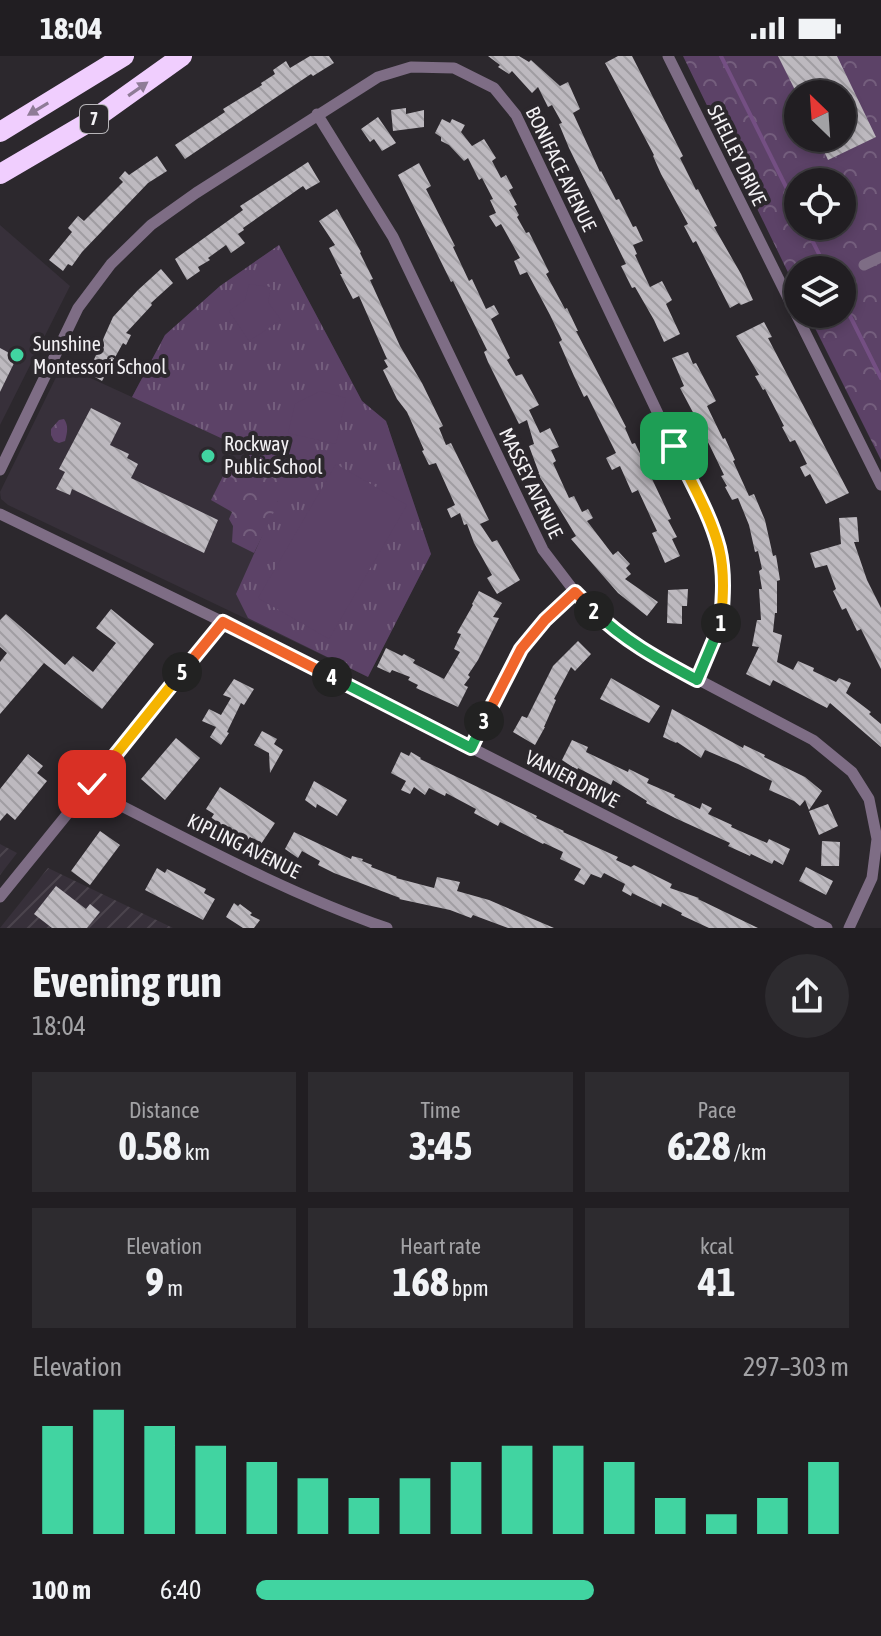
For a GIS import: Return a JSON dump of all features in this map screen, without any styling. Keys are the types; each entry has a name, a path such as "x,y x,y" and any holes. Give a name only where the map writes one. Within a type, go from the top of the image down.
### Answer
{"highway":[{"name":"7","path":"0,132 124,56"},
{"name":"7","path":"0,174 94,119 182,56"}],"street":[{"name":"SHELLEY DRIVE","path":"668,56 881,485"},
{"name":"BONIFACE AVENUE","path":"0,470 78,308 111,264 151,225 378,77 411,67 454,68 494,88 516,115 709,521 719,549 723,574 721,624 697,680"},
{"name":"MASSEY AVENUE","path":"317,114 393,237 543,550 575,592 604,621 642,650 813,740 852,772 869,799 877,839 872,878 849,928"},
{"path":"864,265 881,257"},
{"name":"VANIER DRIVE","path":"0,514 223,622 827,928"},
{"path":"471,748 521,649 545,620 575,592"},
{"path":"0,897 223,622"},
{"name":"KIPLING AVENUE","path":"88,789 297,893 387,928"},
{"path":"344,928 349,915"}],"shaded area":[{"name":"Sunshine Montessori School","path":"0,225 70,286 0,425"},
{"name":"Rockway Public School","path":"279,245 362,401 386,421 431,554 368,677 1,499 0,492 62,365 132,397 165,335 220,286"},
{"path":"0,844 17,853 0,875"},
{"path":"48,868 173,928 0,928"}],"green space":[{"path":"683,56 881,56 881,460 815,328 856,328 856,256 784,256 784,264"},
{"name":"Rockway Public School","path":"279,245 362,401 386,421 431,554 368,677 248,618 236,594 278,500 274,465 132,397 165,335 220,286"},
{"path":"249,284 271,287 268,302 281,320 249,341 229,311 245,300"},
{"path":"320,391 346,398 336,444 288,433 295,404"},
{"path":"64,419 67,427 65,441 59,443 54,441 51,429"},
{"path":"247,450 276,467 282,485 254,553 232,542 233,526 229,519 232,512 211,500 229,464 239,467"},
{"path":"336,464 407,505 329,639 258,598"}],"building":[{"path":"310,56 329,56 334,63 313,76 311,74 185,159 175,145 262,85 275,74 273,70 286,61 290,68"},
{"path":"488,56 519,56 529,62 531,60 560,86 568,82 580,109 573,113 600,172 643,241 633,245 635,255 650,287 662,281 672,300 666,304 680,334 664,342 635,287 632,288 621,266 626,264 569,148 559,124 562,123 552,105 548,107 538,87 532,93 512,71 509,74"},
{"path":"618,56 632,56 683,156 680,158 696,190 717,226 714,227 753,300 730,308 696,241 693,243 684,226 688,224 605,63"},
{"path":"778,56 837,56 849,80 790,80"},
{"path":"856,95 876,137 856,147"},
{"path":"406,108 406,114 424,110 424,127 393,131 391,110"},
{"path":"378,117 396,143 382,151 374,139 370,142 361,129"},
{"path":"442,119 450,123 452,119 465,125 461,132 472,146 484,139 496,158 492,161 501,178 506,175 513,188 509,190 517,205 514,206 519,215 517,217 526,233 529,232 549,272 546,274 567,308 632,444 635,443 671,519 668,520 677,537 672,539 680,556 665,563 652,533 657,531 638,490 632,493 620,466 612,470 606,458 616,453 587,395 584,397 559,342 562,340 527,272 520,275 514,261 520,258 501,224 496,227 489,216 496,213 490,200 493,199 482,178 479,180 468,158 464,161 435,133"},
{"path":"824,152 845,152 828,160"},
{"path":"157,156 167,171 148,183 72,266 68,264 63,271 49,260 72,232 68,228 78,216 84,221 123,182 119,178 125,171 129,175"},
{"path":"308,162 320,182 306,190 303,186 243,228 238,234 245,243 231,253 226,245 187,280 175,259 243,210 240,206"},
{"path":"419,163 431,186 426,189 469,281 472,279 486,309 494,305 499,314 491,319 510,358 507,360 516,376 522,374 539,405 529,410 540,433 550,428 559,447 551,450 556,461 553,463 569,498 574,496 582,512 588,509 593,518 587,521 613,555 618,551 630,564 626,568 631,574 625,579 658,602 647,616 618,593 571,539 576,536 538,474 529,446 534,444 527,420 519,424 488,362 484,352 487,350 398,175"},
{"path":"337,209 361,252 373,279 370,280 400,346 443,426 439,428 446,445 451,443 489,520 480,524 492,542 497,540 520,580 497,594 487,578 492,575 467,524 464,525 460,513 451,518 447,509 455,505 436,463 429,465 422,451 407,412 383,370 388,367 384,360 387,359 359,296 353,299 329,248 335,245 319,221"},
{"path":"161,269 173,283 126,333 131,335 126,345 123,343 102,381 88,373 113,317"},
{"path":"764,322 772,337 768,338 849,493 826,504 810,474 805,477 800,467 807,464 795,440 790,442 765,389 755,376 759,375 736,336"},
{"path":"0,348 17,357 0,392"},
{"path":"688,352 716,401 707,406 725,438 749,496 754,494 765,520 773,556 776,555 780,580 777,581 777,613 773,632 782,635 777,662 793,670 798,661 836,682 839,678 851,683 846,693 881,724 881,747 830,703 827,708 773,680 770,686 746,674 759,647 752,646 757,620 761,620 759,571 762,569 738,498 732,500 725,487 721,476 724,475 708,442 704,444 694,422 697,420 680,388 684,386 672,358"},
{"path":"91,408 121,423 110,445 129,454 127,458 138,464 131,478 218,520 204,553 72,489 70,495 56,489 65,472 59,469"},
{"path":"857,517 859,542 854,542 881,608 881,669 861,629 857,631 846,608 842,610 833,591 836,589 827,565 815,568 810,553 841,544 839,518"},
{"path":"688,589 687,606 682,606 682,624 667,623 668,590"},
{"path":"479,591 502,603 493,617 499,618 468,675 470,677 464,685 468,687 458,707 416,688 418,685 408,680 410,677 377,667 386,648 402,656 404,654 415,660 413,663 444,679 460,652 454,649 461,634 457,633"},
{"path":"111,609 154,644 102,709 44,663 0,714 0,662 7,653 0,647 0,620 6,614 65,665 73,656 93,672 116,643 96,628"},
{"path":"578,641 591,654 575,671 571,667 535,745 513,732 522,716 527,718 553,666"},
{"path":"611,678 660,706 649,723 600,699"},
{"path":"234,679 254,689 244,705 241,703 221,745 210,737 216,727 202,721 209,709 221,715 231,698 223,695"},
{"path":"672,709 743,748 744,745 765,755 805,777 822,791 809,810 805,800 800,806 769,790 772,781 738,764 705,750 701,758 663,737"},
{"path":"262,731 277,739 274,744 283,750 270,773 269,753 254,745"},
{"path":"176,738 200,758 165,800 141,779"},
{"path":"572,740 588,747 586,752 649,779 647,783 674,797 700,809 702,803 712,808 708,814 731,827 767,843 769,839 790,849 783,865 774,860 772,864 728,846 730,843 646,803 613,780 611,785 577,770 562,760"},
{"path":"401,752 409,756 411,752 563,832 618,857 616,860 631,867 634,865 672,884 670,888 699,898 758,928 709,928 662,903 661,907 632,893 631,896 622,891 625,884 604,873 601,878 591,874 584,885 574,880 581,869 560,859 563,852 500,822 498,826 474,813 476,809 446,793 445,796 429,788 425,795 414,787 410,794 401,790 406,781 391,773"},
{"path":"28,754 43,766 37,773 47,781 15,820 7,813 0,821 0,789"},
{"path":"314,781 347,800 337,816 305,800"},
{"path":"220,787 275,823 261,844 250,837 246,842 210,820 214,814 206,809"},
{"path":"828,804 838,826 819,835 809,811"},
{"path":"100,831 120,845 90,885 71,871"},
{"path":"294,832 351,859 352,856 363,859 371,867 396,878 434,888 437,877 460,882 457,891 489,900 554,928 508,928 473,915 471,918 399,899 334,873 318,865 320,861 302,851 298,858 285,849"},
{"path":"822,841 840,842 839,866 821,866"},
{"path":"806,867 833,881 826,895 799,881"},
{"path":"157,868 165,873 167,869 206,889 204,893 215,899 203,920 145,890"},
{"path":"56,886 86,909 90,904 100,912 87,928 52,928 34,914"},
{"path":"234,903 240,904 260,920 254,928 243,928 226,917"}],"waterway":[{"path":"721,56 784,183"},
{"path":"812,240 820,256"},
{"path":"856,328 881,378"}],"place":[{"name":"Sunshine Montessori School","path":"17,355"},
{"name":"Rockway Public School","path":"208,456"}],"route":[{"path":"92,784 223,622 471,748 521,649 545,620 575,592 604,621 642,650 697,680 721,624 723,574 719,549 709,521 674,446"}]}
